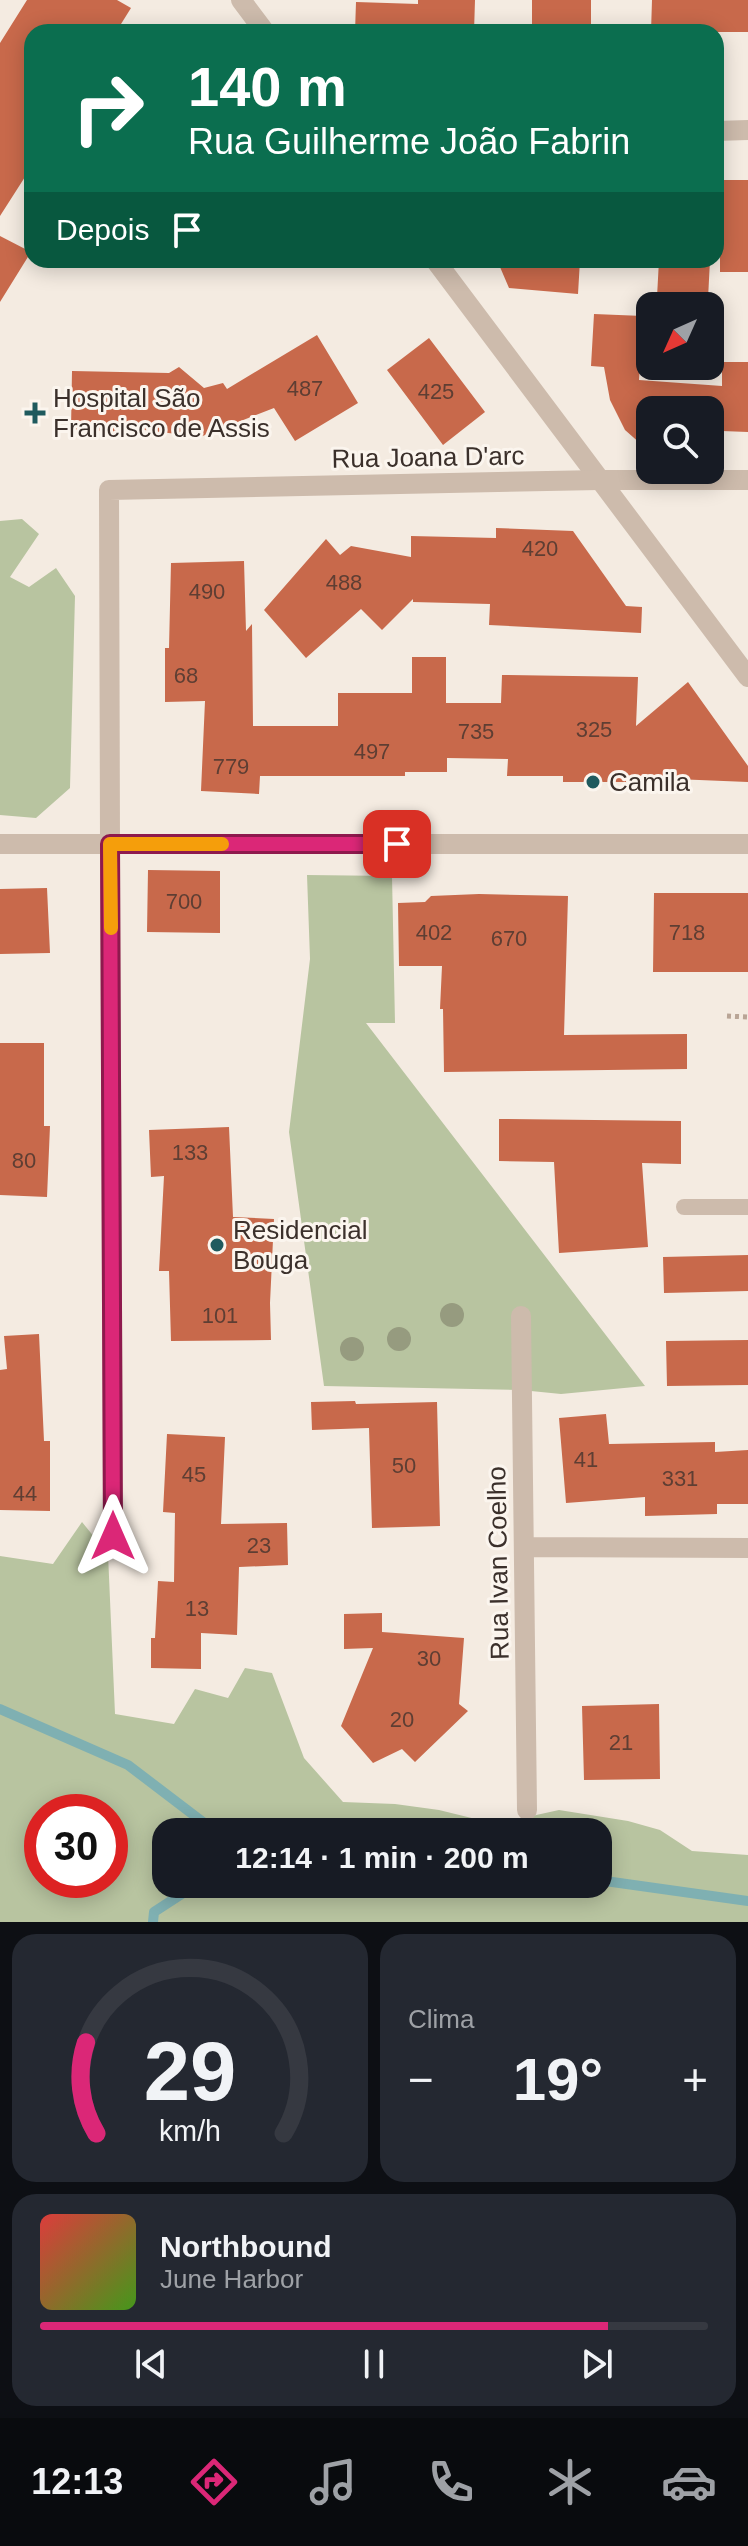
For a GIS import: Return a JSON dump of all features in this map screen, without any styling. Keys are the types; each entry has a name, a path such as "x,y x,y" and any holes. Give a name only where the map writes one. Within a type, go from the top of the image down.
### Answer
{"street":[{"path":"241,0 259,24"},
{"path":"724,131 748,130"},
{"path":"441,268 748,677"},
{"name":"Rua Joana D'arc","path":"110,844 109,490 748,480"},
{"path":"0,844 748,844"},
{"path":"110,844 113,1536"},
{"name":"Rua Ivan Coelho","path":"521,1316 527,1810"},
{"path":"524,1547 748,1548"}],"lane":[{"path":"684,1207 748,1207"}],"path":[{"path":"727,1016 748,1017"}],"green space":[{"path":"22,519 39,534 10,577 29,587 56,568 75,596 70,788 36,818 0,815 0,521"},
{"path":"307,875 392,876 395,1023 366,1023 645,1386 561,1394 521,1390 324,1386 289,1132 310,959"},
{"path":"82,1522 108,1554 115,1714 174,1724 195,1689 228,1698 245,1668 272,1673 304,1758 343,1802 395,1804 472,1818 152,1818 152,1898 612,1898 612,1818 660,1830 692,1851 748,1855 748,1922 0,1922 0,1556 53,1564"},
{"path":"559,1810 609,1818 523,1818"}],"building":[{"path":"27,0 117,0 131,8 121,24 24,24 24,178 0,216 0,43"},
{"path":"418,0 475,0 474,24 355,24 356,2 418,4"},
{"path":"532,0 591,0 591,24 532,24"},
{"path":"652,0 748,0 748,32 724,32 724,24 651,24"},
{"path":"724,180 748,180 748,272 720,272 720,268 724,268"},
{"path":"0,236 24,248 24,263 0,302"},
{"path":"500,268 580,268 578,294 509,288"},
{"path":"659,268 710,268 708,292 657,292"},
{"path":"594,314 636,316 636,380 722,386 724,362 748,362 748,432 724,431 724,396 636,396 636,440 625,430 610,400 604,367 591,366"},
{"path":"317,335 358,403 295,441 274,408 200,437 137,429 137,432 71,430 72,371 169,373 179,367 204,388 223,383 227,389"},
{"path":"429,338 485,412 443,445 387,370"},
{"path":"496,528 573,531 626,606 642,607 641,633 489,625 490,604 413,602 413,599 382,630 361,609 306,658 264,610 326,539 340,555 351,546 411,557 411,536 496,538"},
{"path":"244,561 246,631 252,624 253,726 338,726 338,693 412,693 412,657 446,657 446,703 501,703 502,675 638,677 636,726 688,682 748,766 748,782 626,777 626,782 563,782 563,776 507,776 508,759 447,758 447,772 405,772 405,776 260,776 259,794 201,791 205,701 165,702 171,563"},
{"path":"148,870 220,871 220,933 147,932"},
{"path":"47,888 50,953 0,954 0,889"},
{"path":"654,893 748,893 748,972 653,972"},
{"path":"431,896 568,896 564,1035 687,1034 687,1069 444,1072 443,1009 440,1009 442,966 399,966 398,903 425,902"},
{"path":"0,1043 44,1043 44,1126 50,1126 47,1197 0,1195"},
{"path":"499,1119 681,1121 681,1164 642,1163 648,1247 559,1253 554,1162 499,1161"},
{"path":"229,1127 233,1217 274,1219 271,1340 171,1341 169,1271 159,1271 164,1176 151,1177 149,1130"},
{"path":"748,1255 748,1291 664,1293 663,1257"},
{"path":"39,1334 44,1441 50,1441 50,1511 0,1510 0,1370 7,1369 4,1336"},
{"path":"748,1340 748,1385 667,1386 666,1341"},
{"path":"355,1401 356,1404 437,1402 440,1526 372,1528 369,1428 312,1430 311,1402"},
{"path":"606,1414 609,1444 715,1442 715,1452 748,1450 748,1504 717,1504 717,1514 645,1516 645,1497 566,1503 559,1418"},
{"path":"167,1434 225,1437 221,1524 287,1523 288,1565 239,1567 237,1635 201,1633 201,1669 151,1668 151,1638 155,1638 158,1581 174,1582 175,1513 163,1512"},
{"path":"382,1613 382,1632 464,1638 459,1704 468,1711 415,1762 402,1749 373,1763 341,1726 373,1648 344,1649 344,1614"},
{"path":"659,1704 660,1779 584,1780 582,1706"}],"waterway":[{"path":"0,1709 128,1765 198,1818"},
{"path":"612,1882 748,1901"},
{"path":"153,1922 154,1912 176,1898"}],"slow traffic":[{"path":"111,928 110,844 222,844"}],"place":[{"name":"Hospital São Francisco de Assis","path":"35,413"},
{"name":"Camila","path":"593,782"},
{"name":"Residencial Bouga","path":"217,1245"}],"route":[{"path":"113,1536 110,844 397,844"}]}
